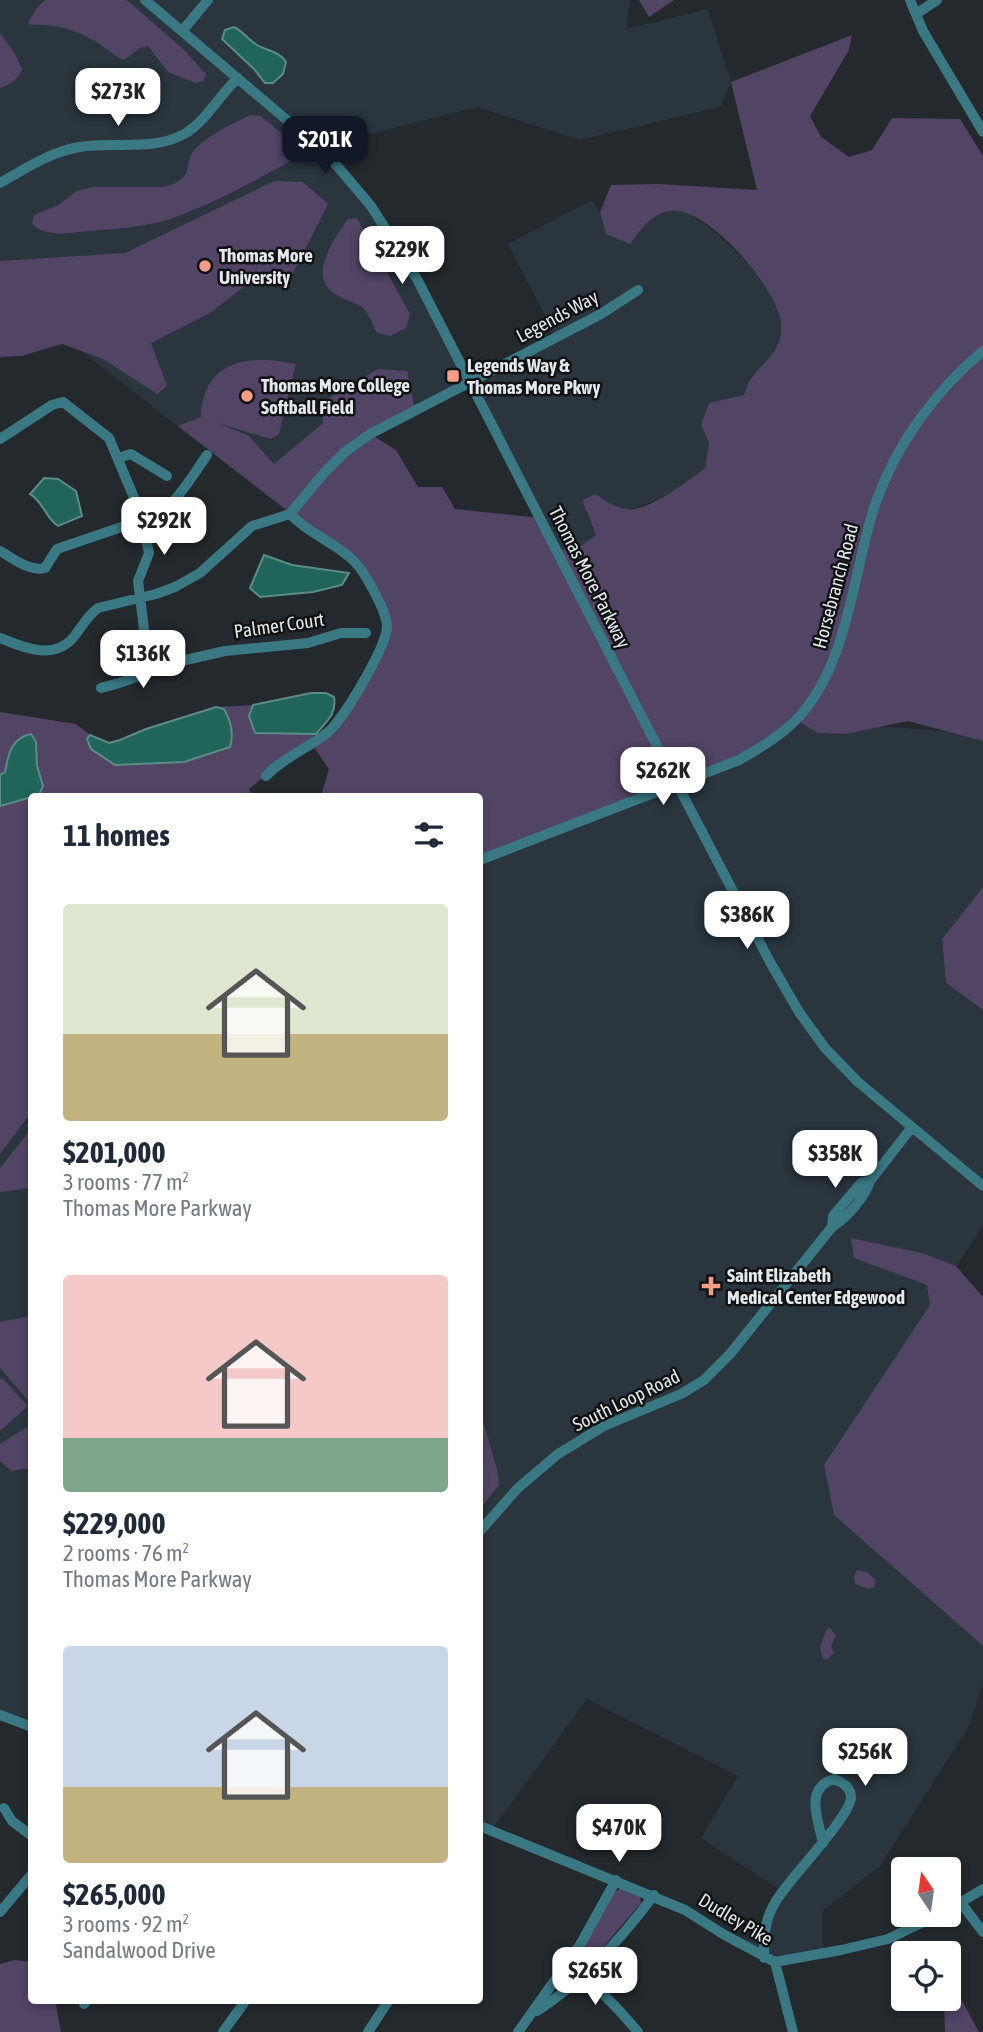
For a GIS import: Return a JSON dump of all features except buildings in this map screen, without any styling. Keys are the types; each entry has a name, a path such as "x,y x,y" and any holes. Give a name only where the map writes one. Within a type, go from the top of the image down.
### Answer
{"street":[{"name":"Thomas More Parkway","path":"145,0 318,147 371,206 416,279 770,962 806,1022 840,1065 983,1186"},
{"path":"182,31 208,0"},
{"path":"910,0 923,31 983,132"},
{"path":"916,14 937,0"},
{"path":"0,183 49,156 74,148 150,144 177,137 198,124 238,78"},
{"name":"Legends Way","path":"290,514 324,472 370,434 601,314 638,290"},
{"name":"Horsebranch Road","path":"483,859 739,760 762,747 796,720 810,704 838,648 869,525 892,465 906,439 936,398 951,380 983,351"},
{"path":"0,439 52,405 63,402 105,433 118,458 142,520 149,553 138,581 145,637 159,657 151,668 142,673 101,688"},
{"path":"118,458 131,454 167,477"},
{"path":"0,551 29,567 45,568 57,549 142,520 150,520 165,510 207,455"},
{"path":"0,638 43,652 53,650 71,640 98,608 175,587 200,573 252,526 290,514 304,528 342,551 358,565 379,604 387,629 368,671 339,723 288,757 266,776"},
{"name":"Palmer Court","path":"159,657 171,662 181,662 225,651 308,643 341,634 366,633"},
{"name":"South Loop Road","path":"483,1528 518,1488 558,1454 604,1426 681,1394 704,1380 730,1353 832,1227 841,1222 912,1127"},
{"path":"0,1714 28,1725"},
{"path":"764,1958 764,1926 778,1897 822,1843 850,1805 852,1796 842,1782 834,1779 819,1786 816,1794 822,1843"},
{"path":"4,1808 12,1821 28,1833"},
{"name":"Dudley Pike","path":"483,1827 654,1895 775,1962 888,1939 913,1927"},
{"path":"0,1912 28,1879"},
{"path":"518,2032 565,1966 609,1897 616,1880"},
{"path":"983,1889 961,1903 983,1933"},
{"path":"532,2015 561,1997 640,1914 654,1895"},
{"path":"739,1943 764,1933"},
{"path":"775,1962 793,2032"},
{"path":"565,1966 614,2002 638,2032"},
{"path":"239,2032 226,2028 243,2004"},
{"path":"368,2032 386,2004"}],"shaded area":[{"name":"Thomas More University","path":"0,0 630,0 626,29 708,9 731,82 720,107 580,140 477,107 319,147 371,206 469,382 370,434 290,514 6,292 0,294"},
{"path":"45,0 127,0 183,49 206,74 203,81 196,83 168,72 148,46 140,48 124,60 79,33 51,25 31,25 28,23"},
{"path":"639,0 674,0 649,17"},
{"path":"234,27 254,43 277,54 286,62 283,74 273,83 265,83 222,39 225,30"},
{"path":"0,33 22,69 14,81 0,88"},
{"path":"852,35 849,50 810,116 821,137 849,157 872,150 892,118 960,119 983,156 983,741 908,721 846,734 818,733 796,720 763,747 483,859 483,793 322,793 329,769 311,743 339,723 387,629 358,565 178,426 201,417 210,383 220,372 232,365 262,360 296,364 279,434 271,439 217,423 248,435 274,464 323,423 322,402 378,369 407,371 415,410 370,434 396,450 418,487 442,487 455,509 540,518 556,548 574,551 596,535 582,500 596,494 618,507 635,509 667,495 705,468 709,443 701,424 709,403 744,395 750,380 779,343 781,325 777,310 755,272 739,253 703,222 686,213 664,212 642,228 630,244 606,234 600,212 611,185 658,184 757,190 731,82"},
{"path":"251,115 261,116 297,147 299,157 221,198 163,221 66,233 52,233 32,224 34,215 58,205 77,191 92,187 163,187 174,184 185,175 192,153 197,147 216,133"},
{"path":"274,181 303,182 328,204 288,283 250,282 210,313 151,343 167,386 157,394 103,359 62,344 21,356 0,357 0,261 125,253"},
{"path":"592,200 600,212 606,234 645,224 670,211 684,211 712,229 746,261 766,286 777,307 782,326 776,351 749,380 744,395 701,424 709,443 705,468 668,496 628,510 606,503 596,494 582,501 596,536 574,551 556,548 469,382 556,337 508,244"},
{"path":"357,218 410,314 406,328 390,336 377,333 364,309 329,290 324,281 323,270 329,248 348,219"},
{"path":"44,478 58,479 76,491 82,516 58,526 50,519 30,494"},
{"path":"264,555 292,565 349,573 342,585 313,592 260,597 250,588"},
{"path":"311,693 326,693 334,697 333,715 316,734 249,789 251,793 28,793 28,1117 0,1154 0,712 76,724 90,735 109,743 216,707 253,705"},
{"path":"311,693 326,693 334,697 332,713 316,734 255,733 249,716 253,705"},
{"path":"216,707 224,709 228,718 232,732 230,747 184,762 115,765 91,749 87,739 90,735 109,743"},
{"name":"Saint Elizabeth Medical Center Edgewood","path":"796,720 983,734 983,887 942,940 946,983 983,1010 983,1226 824,1465 834,1515 983,1646 983,1683 969,1726 880,1866 823,1911 823,1954 783,1962 739,1943 763,1933 782,1891 701,1838 738,1776 587,1699 491,1831 483,1827 483,859"},
{"path":"31,734 36,742 37,766 43,786 40,793 28,793 28,798 0,806 0,775 5,772 15,743"},
{"path":"983,887 983,1010 946,983 942,939"},
{"path":"28,1117 28,1726 0,1715 0,1154"},
{"path":"28,1133 28,1188 0,1192 0,1168"},
{"path":"851,1238 922,1253 956,1266 983,1297 983,1646 834,1515 824,1465 930,1305 927,1285 854,1258"},
{"path":"28,1317 28,1401 0,1368 0,1322"},
{"path":"0,1378 28,1406 0,1431"},
{"path":"483,1421 497,1469 499,1485 483,1505"},
{"path":"28,1426 28,1468 11,1471 0,1461 0,1444"},
{"path":"857,1570 867,1572 876,1580 874,1587 868,1589 855,1584 854,1576"},
{"path":"830,1628 836,1636 831,1645 834,1653 826,1660 822,1657 820,1648 826,1630"},
{"path":"621,1888 640,1897 641,1903 587,1966 581,1969 573,1962 615,1892"},
{"path":"15,1960 28,1962 28,2004 56,2004 61,2032 0,2032 0,1964"},
{"path":"961,1999 979,2032 945,2032 944,2011 961,2011"}],"place":[{"name":"Thomas More University","path":"205,266"},
{"name":"Legends Way & Thomas More Pkwy","path":"453,376"},
{"name":"Thomas More College Softball Field","path":"247,396"},
{"name":"Saint Elizabeth Medical Center Edgewood","path":"711,1286"}]}
